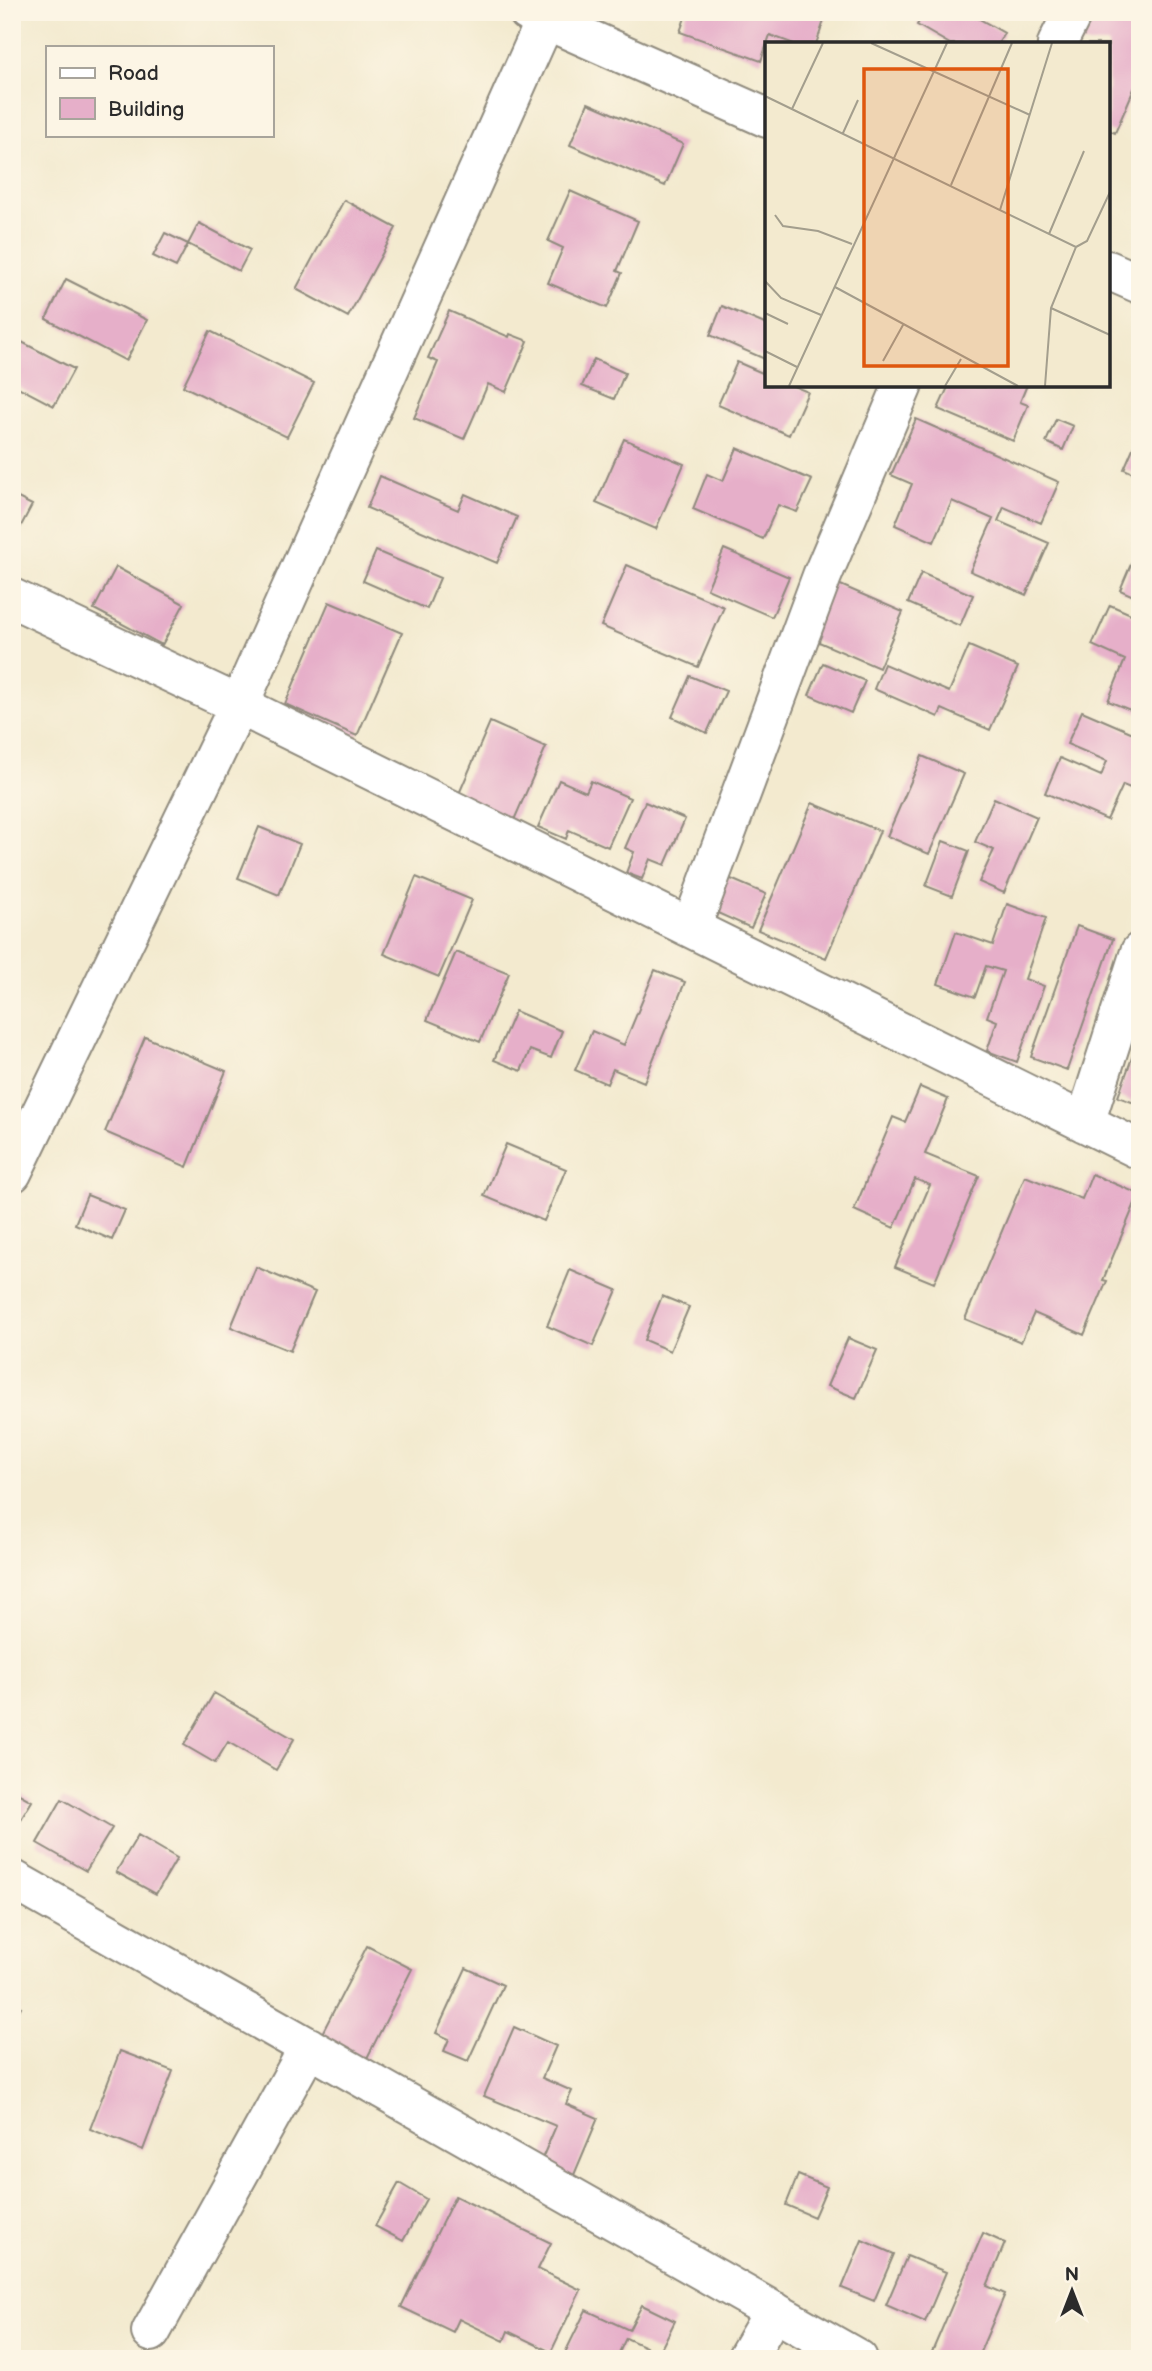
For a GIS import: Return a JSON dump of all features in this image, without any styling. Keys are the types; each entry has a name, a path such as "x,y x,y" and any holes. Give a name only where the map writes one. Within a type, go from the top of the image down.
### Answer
{"street":[{"path":"1058,42 1073,12"},
{"path":"12,1173 239,705 541,15 765,117"},
{"path":"1110,271 1140,284"},
{"path":"691,928 822,576 902,387"},
{"path":"12,598 239,705 1140,1150"},
{"path":"1085,1123 1140,952"},
{"path":"12,1878 858,2359"},
{"path":"151,2332 309,2047"},
{"path":"746,2359 774,2311"}],"building":[{"path":"687,12 827,12 817,42 789,42 770,35 765,42 761,61 680,32"},
{"path":"925,12 967,12 1004,33 999,42 947,42 917,25"},
{"path":"1091,12 1140,12 1140,75 1115,133 1110,131 1110,42 1079,42"},
{"path":"588,103 683,144 665,186 570,145"},
{"path":"570,191 638,221 617,271 622,273 607,308 548,283 563,248 548,241"},
{"path":"344,200 396,228 348,317 296,289"},
{"path":"199,223 250,250 239,271 188,244"},
{"path":"165,233 188,244 176,267 153,256"},
{"path":"66,279 147,320 126,361 46,319"},
{"path":"722,306 765,324 765,359 710,335"},
{"path":"449,311 509,337 510,334 528,341 506,392 488,384 464,439 414,418 438,362 428,358"},
{"path":"210,331 314,383 287,437 183,386"},
{"path":"12,337 74,369 54,406 12,384"},
{"path":"594,359 625,373 614,399 582,386"},
{"path":"737,362 765,374 765,387 796,387 808,392 789,435 718,405"},
{"path":"948,387 1026,387 1020,402 1028,405 1013,441 938,409"},
{"path":"916,419 1059,482 1041,523 1004,507 998,521 1049,543 1026,595 970,571 993,519 952,501 934,542 895,525 912,484 891,475"},
{"path":"1056,419 1073,426 1063,450 1046,442"},
{"path":"1140,432 1140,476 1124,469"},
{"path":"624,439 684,464 656,529 596,503"},
{"path":"737,448 812,480 797,512 778,505 763,539 693,509 707,474 723,481"},
{"path":"380,476 458,510 465,494 517,517 497,563 367,508"},
{"path":"12,495 32,505 12,543"},
{"path":"724,549 789,577 772,617 707,589"},
{"path":"376,551 440,578 427,609 363,581"},
{"path":"1134,557 1140,559 1140,599 1120,590"},
{"path":"627,565 724,607 698,667 601,626"},
{"path":"116,567 184,604 162,645 94,609"},
{"path":"921,573 973,595 960,626 908,603"},
{"path":"829,580 903,612 879,668 805,636"},
{"path":"329,602 402,633 357,736 285,704"},
{"path":"1110,605 1140,618 1140,714 1108,701 1125,660 1092,645"},
{"path":"969,646 1018,667 990,730 942,709 938,717 874,689 884,664 949,692"},
{"path":"823,663 865,681 851,713 809,695"},
{"path":"690,676 726,691 707,733 672,717"},
{"path":"1082,711 1140,736 1140,792 1123,785 1107,820 1045,793 1060,758 1101,776 1107,761 1067,744"},
{"path":"490,722 546,747 511,827 455,803"},
{"path":"922,756 964,774 929,854 887,836"},
{"path":"559,780 586,792 591,781 630,798 608,847 569,830 566,839 538,827"},
{"path":"994,798 1037,817 1004,893 979,882 994,850 975,842"},
{"path":"645,802 685,819 665,865 650,859 642,879 626,873 634,852 625,848"},
{"path":"812,803 880,831 826,958 758,930"},
{"path":"259,827 300,844 279,895 238,878"},
{"path":"943,841 969,851 952,896 926,886"},
{"path":"717,873 766,894 751,928 702,906"},
{"path":"416,877 472,900 439,977 384,954"},
{"path":"1007,904 1046,918 1025,979 1044,986 1017,1062 987,1051 997,1021 987,1017 1003,971 986,966 975,997 938,984 956,932 993,945"},
{"path":"1077,926 1113,939 1067,1070 1031,1057"},
{"path":"456,952 509,973 480,1042 427,1020"},
{"path":"655,970 685,982 644,1082 613,1069 607,1084 575,1070 592,1031 624,1045"},
{"path":"515,1011 562,1031 551,1058 530,1050 521,1071 494,1060"},
{"path":"1140,1035 1140,1105 1118,1097"},
{"path":"145,1037 226,1071 187,1167 105,1132"},
{"path":"920,1087 948,1099 925,1154 979,1176 934,1283 895,1267 930,1185 915,1179 894,1228 854,1210 893,1117 905,1122"},
{"path":"506,1144 566,1169 544,1221 484,1196"},
{"path":"1092,1174 1139,1194 1103,1280 1107,1281 1084,1335 1034,1313 1021,1342 965,1319 1025,1176 1082,1199"},
{"path":"87,1195 125,1210 112,1240 75,1224"},
{"path":"256,1267 315,1292 290,1351 231,1327"},
{"path":"570,1270 617,1290 593,1346 547,1326"},
{"path":"662,1296 689,1307 670,1351 644,1340"},
{"path":"848,1338 877,1350 856,1398 827,1386"},
{"path":"214,1693 294,1739 276,1770 228,1742 215,1763 184,1745"},
{"path":"12,1790 32,1801 12,1834"},
{"path":"62,1799 112,1828 86,1871 37,1843"},
{"path":"138,1835 177,1858 156,1894 116,1872"},
{"path":"367,1946 412,1969 362,2068 316,2045"},
{"path":"466,1968 503,1985 468,2061 444,2051 449,2039 436,2033"},
{"path":"12,2002 21,2007 12,2023"},
{"path":"514,2027 556,2046 542,2078 572,2091 566,2104 598,2118 571,2182 538,2168 556,2126 484,2096"},
{"path":"120,2051 173,2071 143,2150 90,2129"},
{"path":"798,2175 827,2187 814,2217 786,2205"},
{"path":"399,2183 426,2199 403,2241 375,2226"},
{"path":"455,2196 551,2243 538,2269 581,2290 551,2352 508,2331 504,2341 459,2319 453,2332 401,2307"},
{"path":"983,2233 1005,2243 987,2286 1005,2294 977,2359 929,2359"},
{"path":"862,2240 894,2254 874,2301 842,2288"},
{"path":"907,2256 946,2272 925,2322 886,2305"},
{"path":"642,2305 675,2321 659,2353 626,2338 616,2359 563,2357 586,2310 629,2330"}]}
